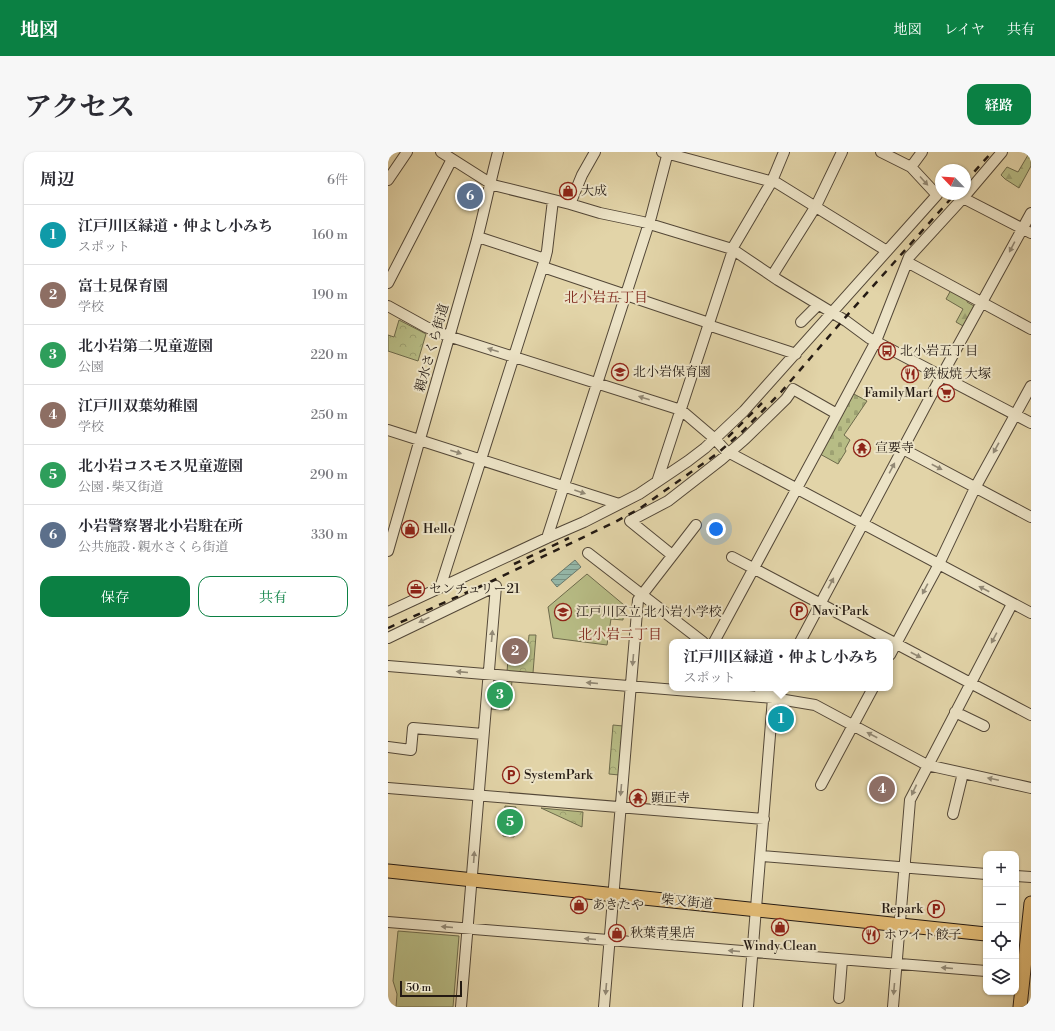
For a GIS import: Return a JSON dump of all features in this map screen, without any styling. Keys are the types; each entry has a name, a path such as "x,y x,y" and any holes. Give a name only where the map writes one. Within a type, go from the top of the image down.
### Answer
{"main road":[{"name":"柴又街道","path":"388,871 983,934"},
{"path":"1020,1007 1025,938 1031,903"}],"street":[{"path":"388,180 407,152"},
{"path":"441,152 489,183 600,213 648,224 732,250 876,341 1031,423"},
{"name":"親水さくら街道","path":"388,551 448,336 478,237 489,183 498,152"},
{"path":"570,204 582,175 595,152"},
{"path":"547,538 648,224 666,152 777,183 888,251"},
{"path":"657,482 732,250 772,181 784,152"},
{"path":"772,276 816,206 842,152"},
{"path":"388,612 584,522 619,504 657,482 688,461 715,439 744,411 796,354 937,195 911,167 881,152"},
{"path":"911,167 922,152"},
{"path":"971,189 1002,152"},
{"path":"388,283 452,159"},
{"path":"440,588 544,263 547,251 553,200"},
{"path":"716,639 876,341 909,257 961,200"},
{"path":"967,200 1026,231"},
{"path":"802,639 942,375 1026,231 1031,213"},
{"path":"478,237 626,295 796,354"},
{"path":"907,262 1031,329"},
{"path":"801,322 818,305"},
{"path":"388,306 426,327 448,336 681,410 730,453 1031,613"},
{"path":"893,650 939,564 975,488 1031,386"},
{"path":"672,555 630,521 668,501 730,453 786,399 793,389 837,414"},
{"path":"388,430 619,504"},
{"path":"903,449 1031,517"},
{"path":"604,1007 638,600 696,525"},
{"path":"588,553 699,639"},
{"path":"732,557 887,639"},
{"path":"388,638 496,586 461,1007"},
{"path":"893,1007 910,800 1012,604"},
{"path":"893,642 1031,715"},
{"path":"388,666 630,687 669,688"},
{"path":"745,691 774,692 812,704 927,765 1031,788"},
{"path":"821,785 871,691"},
{"path":"748,1007 774,692"},
{"path":"955,712 984,726"},
{"path":"388,747 411,750 413,728 483,734"},
{"path":"953,814 963,772"},
{"path":"388,788 764,819"},
{"path":"761,856 983,874"},
{"path":"1019,876 1031,877"},
{"path":"388,922 983,971"},
{"path":"839,998 842,960"}],"green space":[{"path":"1023,152 1031,152 1031,166 1019,188 1001,175 1007,167 1018,172 1028,155"},
{"path":"951,290 968,299 967,302 974,306 963,326 956,322 963,309 946,299"},
{"path":"399,320 426,334 418,361 388,351 388,335 394,337"},
{"path":"852,393 867,401 844,435 850,440 845,449 846,451 838,464 820,454"},
{"path":"587,574 624,605 623,620 611,619 607,645 553,638 548,607"},
{"path":"529,635 536,635 533,673 507,672 508,659 520,653 526,647 529,640"},
{"path":"491,680 512,681 509,710 489,709"},
{"path":"613,725 623,726 619,775 609,774"},
{"path":"505,806 516,807 514,837 503,836"},
{"path":"541,808 583,812 582,827"},
{"path":"398,931 459,936 453,1007 396,1007 397,994 393,981"}],"shaded area":[{"path":"575,560 581,567 557,587 551,580"}],"railway":[{"path":"971,175 992,152"},
{"path":"388,628 492,581 615,522 639,509 718,453 743,431 782,391 950,200"},
{"path":"728,437 762,403"},
{"path":"514,564 569,538"}],"place":[{"name":"大成","path":"568,191"},
{"name":"小岩警察署北小岩駐在所","path":"470,196"},
{"name":"北小岩五丁目","path":"887,351"},
{"name":"北小岩保育園","path":"620,372"},
{"name":"鉄板焼 大塚","path":"910,374"},
{"name":"FamilyMart","path":"946,393"},
{"name":"宣要寺","path":"862,448"},
{"name":"Hello","path":"410,529"},
{"name":"センチュリー21","path":"416,589"},
{"name":"Navi Park","path":"799,611"},
{"name":"江戸川区立 北小岩小学校","path":"563,612"},
{"name":"富士見保育園","path":"515,651"},
{"name":"北小岩第二児童遊園","path":"500,695"},
{"name":"江戸川区緑道・仲よし小みち","path":"781,719"},
{"name":"SystemPark","path":"511,775"},
{"name":"江戸川双葉幼稚園","path":"882,789"},
{"name":"顕正寺","path":"638,798"},
{"name":"北小岩コスモス児童遊園","path":"510,822"},
{"name":"あきたや","path":"579,905"},
{"name":"Repark","path":"936,909"},
{"name":"Windy Clean","path":"780,927"},
{"name":"秋葉青果店","path":"617,933"},
{"name":"ホワイト餃子","path":"871,935"}],"district":[{"name":"北小岩五丁目","path":"606,298"},
{"name":"北小岩二丁目","path":"620,635"}]}
